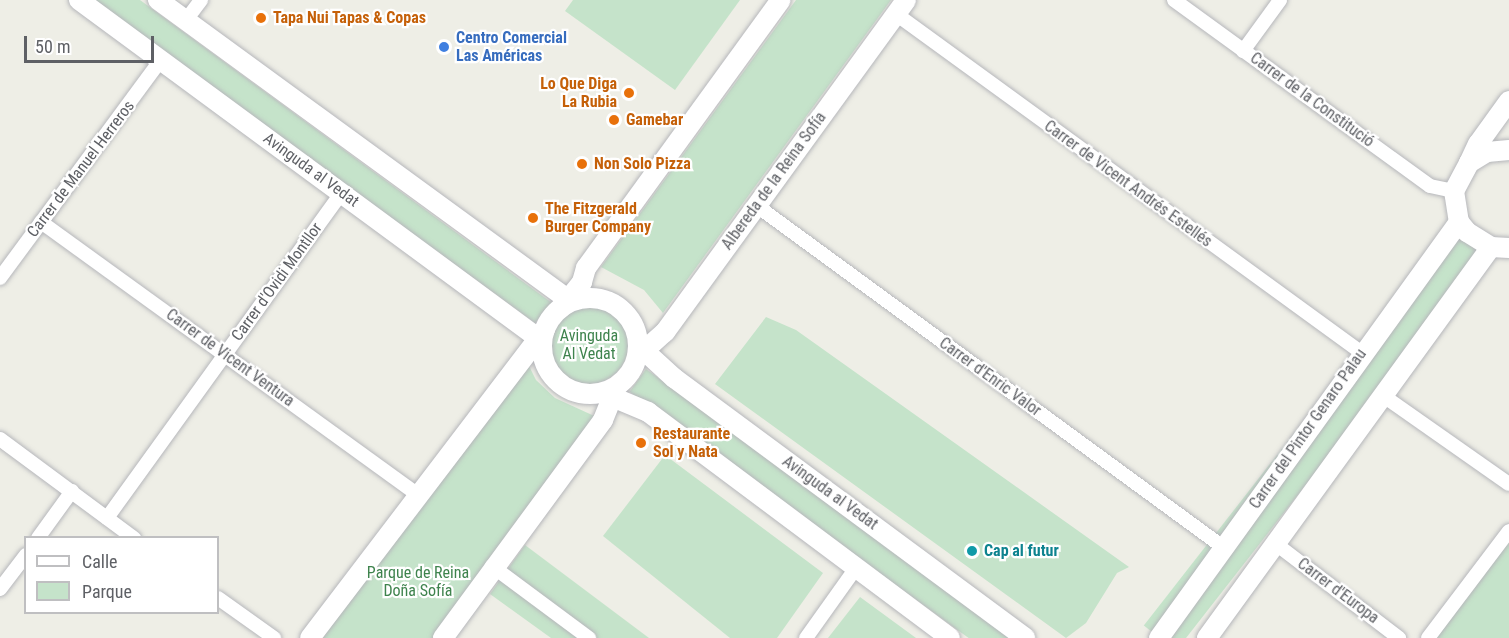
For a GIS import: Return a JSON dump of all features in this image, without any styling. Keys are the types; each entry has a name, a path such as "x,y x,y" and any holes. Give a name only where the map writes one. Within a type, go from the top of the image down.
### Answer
{"street":[{"name":"Avinguda al Vedat","path":"79,0 341,193 541,335"},
{"path":"158,0 568,302 590,298 618,307 636,330 640,352 631,373 611,393 603,420 492,566 444,638"},
{"path":"186,20 201,0"},
{"path":"310,638 568,302 582,282 586,268 781,0"},
{"name":"Carrer de la Constitució","path":"1174,0 1430,186 1455,191"},
{"path":"1243,51 1280,0"},
{"name":"Albereda de la Reina Sofía","path":"640,352 665,332 901,7"},
{"name":"Carrer de Vicent Andrés Estellés","path":"901,7 1362,353"},
{"name":"Carrer de Manuel Herreros","path":"0,278 161,60"},
{"path":"1207,638 1384,397 1504,248 1473,238 1459,222 1455,191 1478,144 1509,101"},
{"path":"1469,163 1487,152 1509,150"},
{"name":"Carrer d'Ovidi Montllor","path":"108,518 341,193"},
{"name":"Carrer d'Enric Valor","path":"757,206 1223,548"},
{"name":"Carrer de Vicent Ventura","path":"41,222 418,495"},
{"name":"Carrer del Pintor Genaro Palau","path":"1159,638 1362,353 1459,222"},
{"path":"541,335 548,371 558,383 572,392 611,393 648,412 950,638"},
{"name":"Avinguda al Vedat","path":"640,352 1025,638"},
{"path":"1384,397 1509,484"},
{"path":"0,439 133,536"},
{"path":"39,536 72,491"},
{"path":"1428,638 1509,531"},
{"name":"Carrer d'Europa","path":"1276,544 1400,638"},
{"path":"0,590 24,558"},
{"path":"492,566 589,638"},
{"path":"806,638 856,568"},
{"path":"219,599 273,638"}],"green space":[{"path":"92,0 140,0 552,303 535,323"},
{"path":"573,0 740,0 675,90 565,11"},
{"path":"796,0 891,0 663,313 644,290 601,267"},
{"path":"1459,222 1491,247 1186,638 1160,638 1144,625"},
{"name":"Avinguda Al Vedat","path":"589,306 604,309 617,317 625,330 628,345 625,360 617,373 604,381 589,384 574,381 561,373 553,360 550,345 553,330 561,317 574,309"},
{"path":"766,317 796,330 1129,567 1117,573 1086,623 1066,638 715,384"},
{"name":"Parque de Reina Doña Sofía","path":"523,354 536,380 555,398 603,420 443,638 310,638"},
{"path":"646,369 1016,638 969,638 630,392"},
{"path":"665,455 823,573 777,638 730,638 603,536"},
{"path":"1509,540 1509,638 1436,638"},
{"path":"525,545 649,638 551,638 490,594"},
{"path":"860,597 916,638 828,638"}],"place":[{"name":"Tapa Nui Tapas & Copas","path":"261,18"},
{"name":"Centro Comercial Las Américas","path":"444,47"},
{"name":"Lo Que Diga La Rubia","path":"629,93"},
{"name":"Gamebar","path":"614,120"},
{"name":"Non Solo Pizza","path":"582,164"},
{"name":"The Fitzgerald Burger Company","path":"533,218"},
{"name":"Restaurante Sol y Nata","path":"641,443"},
{"name":"Cap al futur","path":"972,551"}]}
